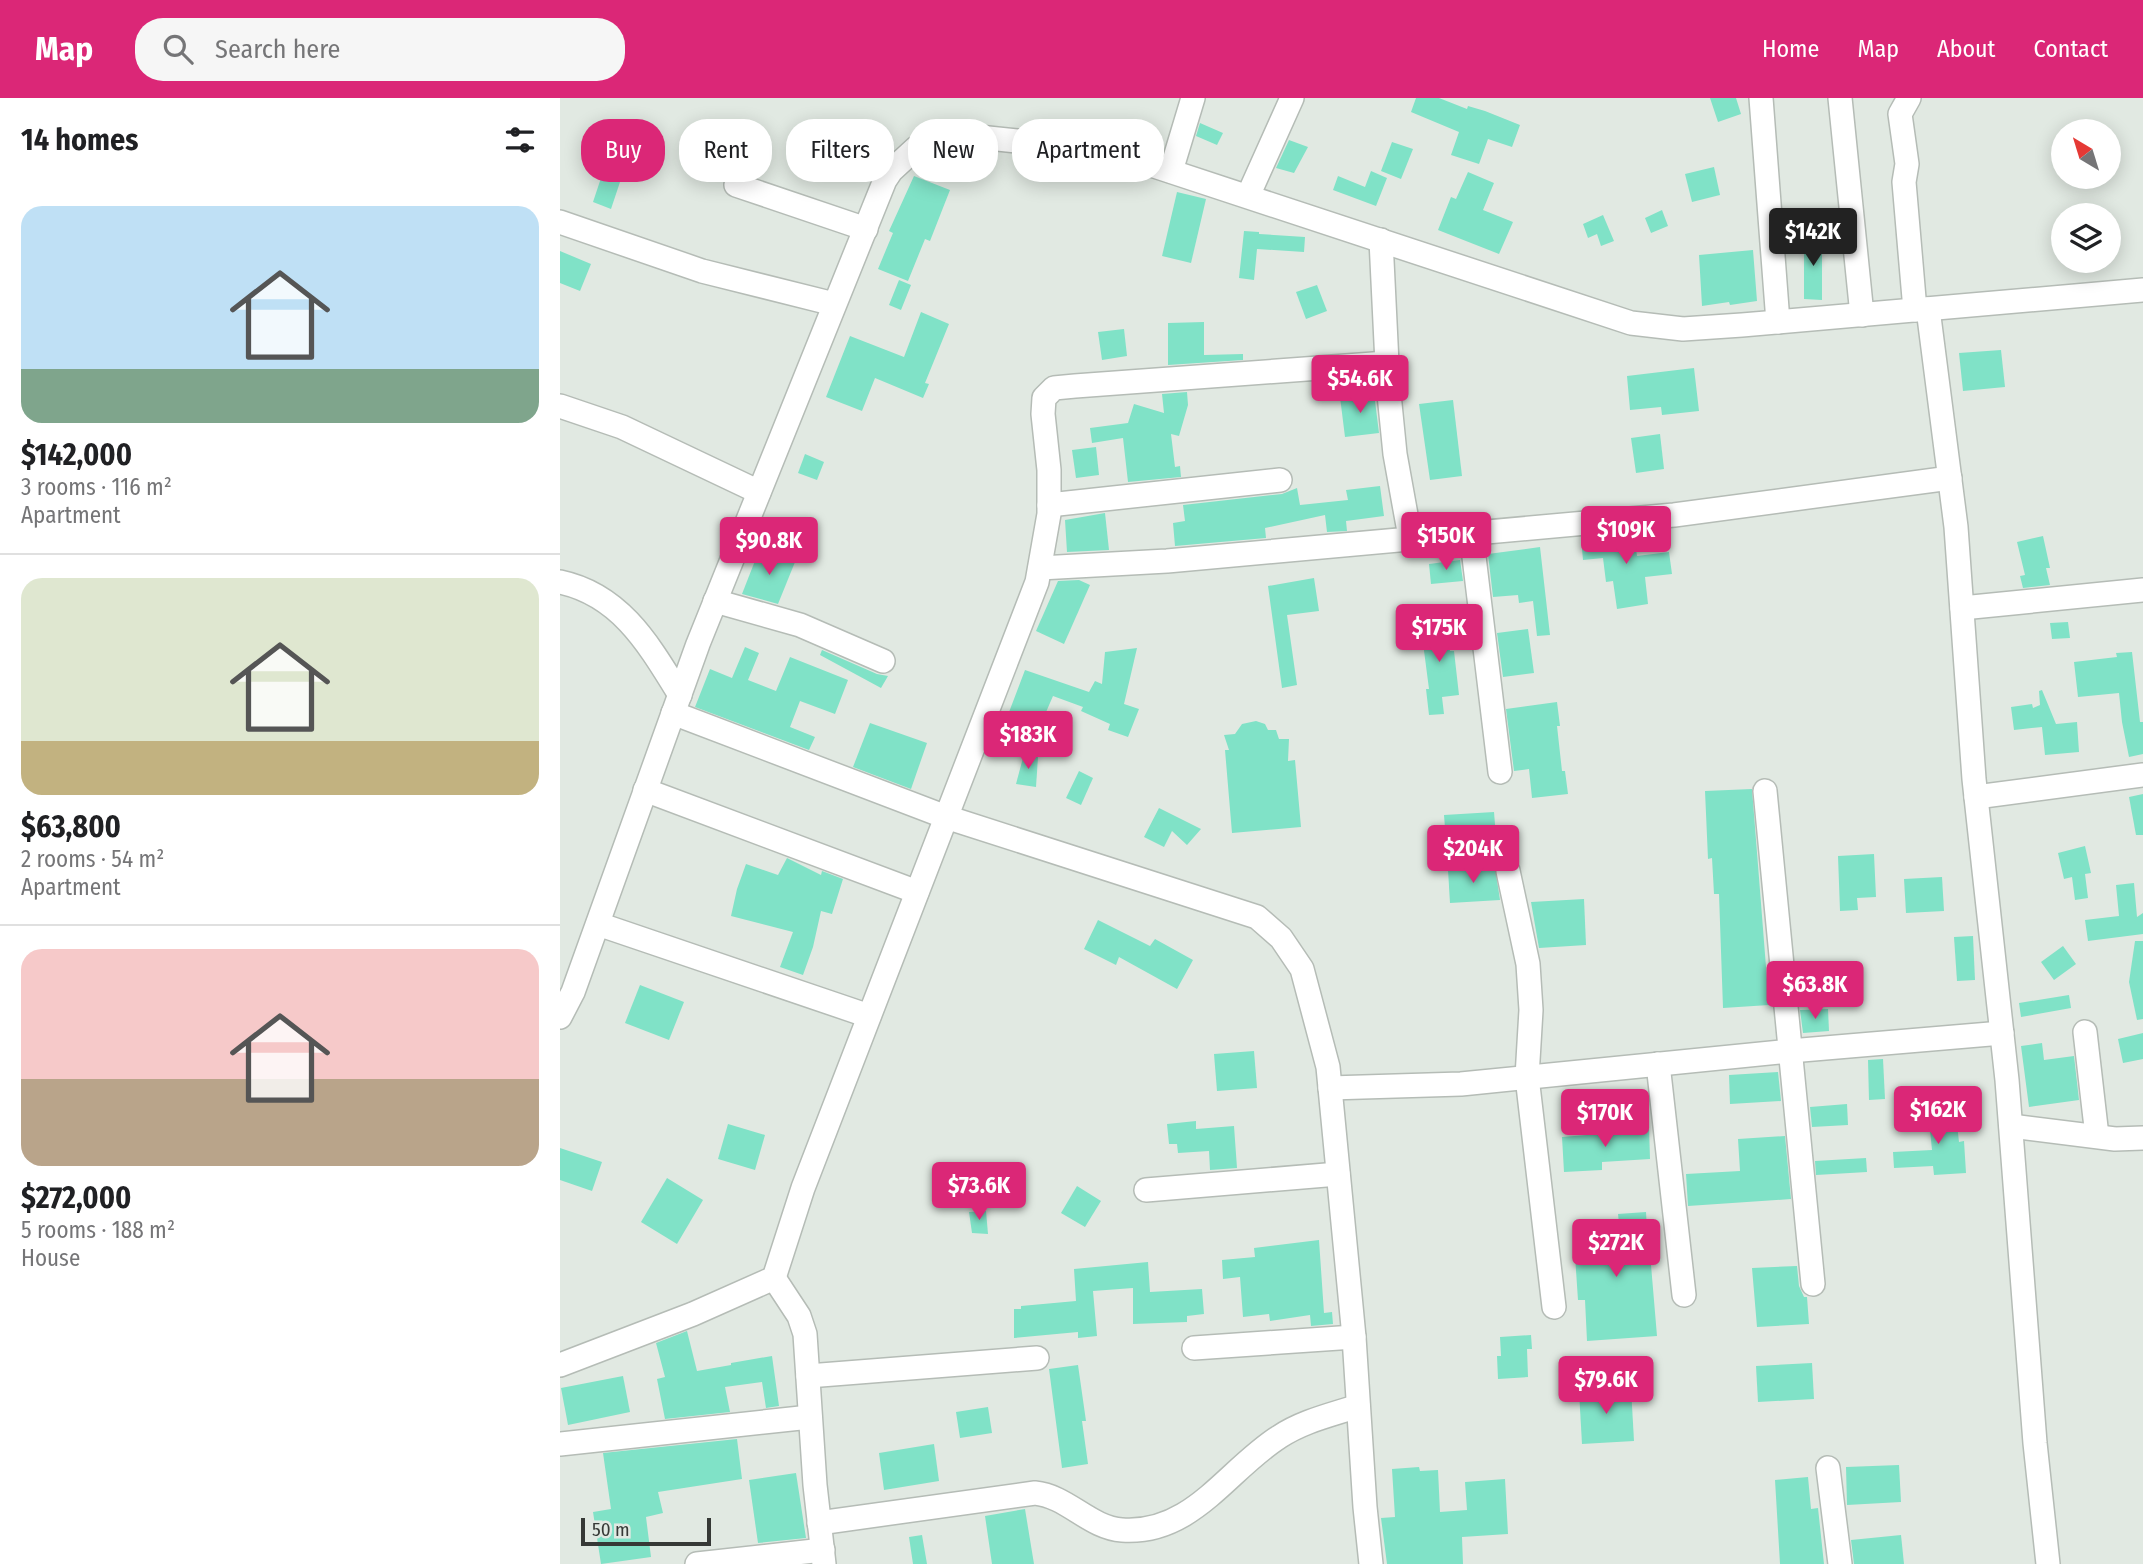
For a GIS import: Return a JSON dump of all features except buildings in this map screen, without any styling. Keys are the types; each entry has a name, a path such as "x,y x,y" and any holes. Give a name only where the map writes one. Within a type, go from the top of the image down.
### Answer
{"street":[{"path":"1171,171 1193,98"},
{"path":"1248,196 1292,98"},
{"path":"1761,98 1778,322"},
{"path":"1840,98 1862,315"},
{"path":"1909,98 1900,114 1907,163 1905,182 1922,309 1950,478 1976,797 2011,1126 2035,1443 2048,1564"},
{"path":"560,1017 567,990 598,924 715,601 834,304 885,180 916,148 950,134 1055,145 1133,159 1630,324 1683,329 2143,290"},
{"path":"736,185 866,229"},
{"path":"560,222 702,271 834,304"},
{"path":"1381,240 1395,454 1410,537"},
{"path":"560,1365 693,1314 774,1278 803,1188 1037,582 1049,505 1049,470 1042,414 1044,398 1054,388 1387,363"},
{"path":"560,405 622,427 759,492"},
{"path":"1040,568 1167,561 1674,515 1950,478"},
{"path":"1049,505 1280,480"},
{"path":"1471,532 1500,772"},
{"path":"560,582 578,586 606,600 646,640 676,704 946,817 1257,917 1281,938 1302,969 1328,1067 1354,1337 1371,1564"},
{"path":"1962,608 2143,590"},
{"path":"715,601 800,625 883,661"},
{"path":"1976,797 2143,775"},
{"path":"645,790 917,892"},
{"path":"1765,791 1813,1284"},
{"path":"1508,871 1528,964 1531,1010 1527,1077 1553,1307"},
{"path":"598,924 869,1016"},
{"path":"2085,1032 2097,1136"},
{"path":"1329,1088 1461,1084 2002,1033"},
{"path":"1658,1064 1684,1295"},
{"path":"2011,1126 2115,1139 2143,1138"},
{"path":"1146,1190 1338,1174"},
{"path":"697,1564 823,1557 805,1334 799,1316 774,1278"},
{"path":"1194,1348 1354,1337"},
{"path":"808,1376 1037,1358"},
{"path":"819,1523 1035,1493 1055,1497 1109,1528 1135,1530 1170,1522 1194,1510 1261,1450 1300,1424 1358,1406"},
{"path":"560,1444 810,1417"},
{"path":"1828,1468 1840,1564"}]}
